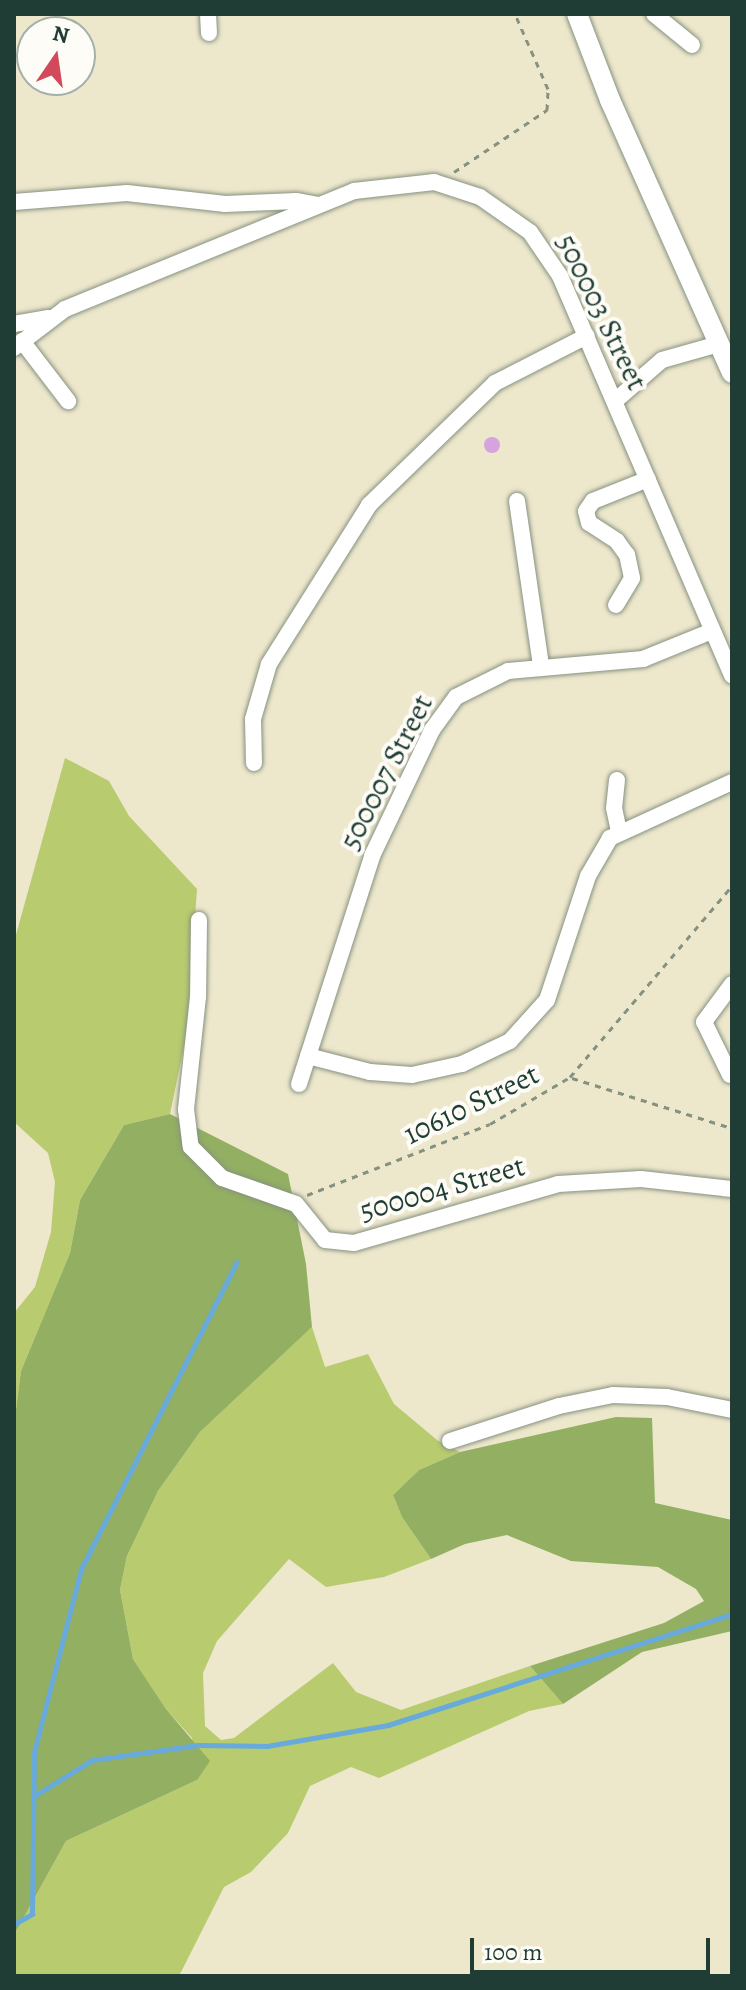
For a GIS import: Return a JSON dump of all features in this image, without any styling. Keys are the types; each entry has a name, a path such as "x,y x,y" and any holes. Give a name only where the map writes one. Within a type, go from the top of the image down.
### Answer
{"main road":[{"path":"577,14 610,100 732,373"}],"street":[{"path":"208,14 209,33"},
{"path":"654,14 692,45"},
{"name":"500003 Street","path":"18,345 49,318 371,185 434,182 502,208 530,232 560,276 732,676"},
{"path":"14,202 127,193 225,204 296,201 318,205"},
{"path":"14,324 49,318"},
{"path":"254,763 253,719 269,664 369,505 495,383 587,336"},
{"path":"615,401 662,360 719,344"},
{"path":"18,345 68,401"},
{"path":"616,605 632,578 627,555 617,541 589,523 586,511 593,501 648,479"},
{"path":"517,501 541,666"},
{"name":"500007 Street","path":"299,1084 372,856 432,730 456,697 473,685 508,671 643,659 712,631"},
{"path":"617,780 614,815 619,832"},
{"path":"308,1056 370,1072 412,1075 462,1064 510,1041 547,1000 588,876 602,848 619,832 732,782"},
{"path":"199,920 198,997 186,1109 191,1147 222,1178 288,1199"},
{"path":"730,1075 704,1022 732,984"},
{"name":"500004 Street","path":"288,1199 319,1235 344,1244 558,1184 641,1179 732,1189"},
{"path":"450,1441 559,1406 613,1395 667,1397 732,1410"}],"path":[{"path":"434,182 473,163 547,110 548,89 515,14"},
{"name":"10610 Street","path":"288,1199 325,1191 490,1124 570,1077 732,886"},
{"path":"570,1077 732,1128"}],"green space":[{"path":"65,758 109,781 129,816 197,889 187,1032 170,1114 124,1125 80,1200 70,1253 21,1371 14,1425 14,1313 35,1287 51,1232 55,1182 48,1153 14,1122 14,942"},
{"path":"170,1114 288,1174 306,1264 312,1327 200,1432 158,1491 127,1556 120,1590 133,1659 166,1709 210,1761 197,1780 66,1841 14,1935 14,1425 21,1371 70,1253 80,1200 124,1125"},
{"path":"312,1327 325,1367 368,1354 394,1404 437,1440 460,1452 419,1470 393,1495 402,1517 431,1559 384,1577 326,1587 289,1559 217,1641 203,1673 205,1726 221,1740 234,1738 333,1663 356,1692 401,1710 530,1666 563,1704 529,1711 379,1778 351,1767 310,1786 288,1833 251,1872 224,1887 179,1976 14,1976 14,1935 66,1841 197,1780 192,1738 166,1709 133,1659 120,1590 127,1556 158,1491 200,1432"},
{"path":"616,1417 652,1418 655,1503 732,1520 732,1631 642,1652 563,1704 530,1666 664,1623 704,1601 696,1589 658,1567 571,1561 507,1535 465,1544 431,1559 402,1517 393,1495 419,1470 460,1452"}],"building":[{"path":"492,437 498,439 498,451 492,453 486,451 484,445 486,439"}],"waterway":[{"path":"14,1924 32,1914 34,1752 81,1569 237,1262"},
{"path":"34,1796 92,1760 198,1745 267,1746 388,1725 732,1614"}]}
